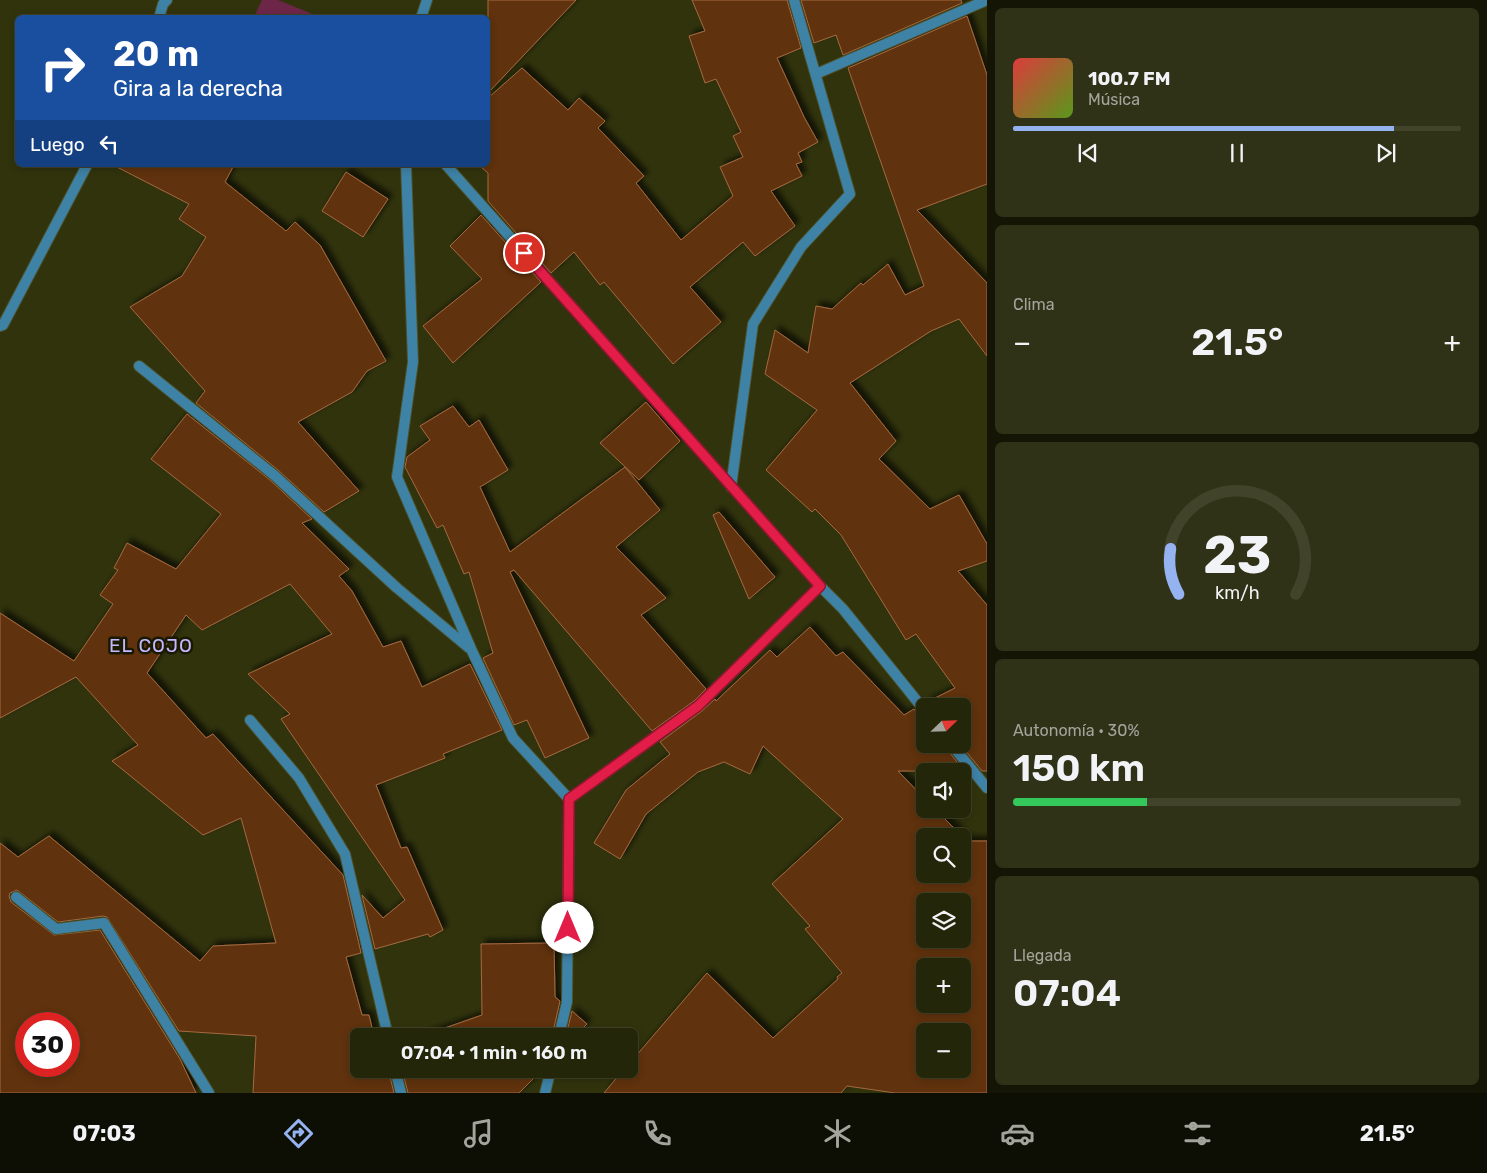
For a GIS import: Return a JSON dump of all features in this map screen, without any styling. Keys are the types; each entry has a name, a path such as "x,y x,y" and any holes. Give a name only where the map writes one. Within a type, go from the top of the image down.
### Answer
{"street":[{"path":"160,15 163,4 167,0"},
{"path":"421,15 427,0"},
{"path":"731,487 753,324 801,246 850,194 794,0"},
{"path":"816,74 987,0"},
{"path":"0,326 3,325 86,167"},
{"path":"406,167 413,362 397,477 472,651 513,738 569,799 568,1002 561,1028"},
{"path":"448,167 731,487 842,609 916,700"},
{"path":"139,366 274,475 397,588 472,651"},
{"path":"569,799 698,706 820,586"},
{"path":"250,720 299,778 345,854 386,1028"},
{"path":"958,753 987,788"},
{"path":"16,897 56,929 104,923 209,1093"},
{"path":"397,1078 401,1093"},
{"path":"545,1093 549,1078"}],"shaded area":[{"path":"262,0 278,0 315,15 255,15"}],"building":[{"path":"488,0 576,0 490,91 490,15 488,15"},
{"path":"692,0 787,0 801,48 777,58 804,117 818,142 798,153 802,162 796,164 802,176 771,191 795,226 755,256 743,242 690,287 721,322 673,364 604,282 600,285 574,252 551,273 488,201 488,173 481,167 490,167 490,96 522,68 568,110 579,98 605,121 598,128 644,176 636,183 681,240 733,196 720,167 743,157 733,136 741,132 716,79 705,83 689,36 705,31"},
{"path":"801,0 961,0 962,3 843,55 836,35 814,43"},
{"path":"967,16 987,75 987,184 917,210 987,283 987,356 959,319 931,331 850,383 896,441 879,459 930,509 959,495 987,544 987,561 958,571 987,605 987,771 982,771 967,753 971,753 971,698 935,698 955,688 916,634 906,640 841,535 815,509 812,512 766,470 817,410 765,374 775,330 808,353 816,306 832,309 861,283 863,285 888,264 905,295 924,286 848,68"},
{"path":"117,167 233,167 225,182 286,231 295,222 320,245 386,361 367,371 352,392 298,422 359,491 324,512 278,470 196,403 205,391 130,307 182,276 206,237 179,219 189,204"},
{"path":"346,172 388,199 363,237 322,211"},
{"path":"481,215 541,282 453,363 423,326 482,279 450,246"},
{"path":"646,402 680,441 639,480 600,443"},
{"path":"453,406 469,427 479,420 508,470 480,487 510,552 625,467 660,510 616,547 666,598 641,615 706,689 694,701 652,731 514,570 510,572 589,738 545,758 527,720 514,725 483,658 493,653 469,572 464,574 443,525 437,528 405,467 407,457 430,440 420,426"},
{"path":"187,414 270,480 312,519 302,523 349,569 339,576 352,591 383,647 401,641 422,687 470,664 502,730 443,754 445,758 376,785 401,848 407,847 443,930 430,937 428,934 375,949 362,895 383,918 405,900 281,719 290,714 248,674 332,634 290,584 202,630 186,615 147,673 206,738 213,734 343,875 361,953 346,957 362,1015 369,1015 372,1028 350,1028 350,1078 390,1078 394,1093 253,1093 256,1036 179,1031 107,917 58,922 17,890 10,893 11,902 54,935 100,930 180,1059 196,1093 0,1093 0,843 18,857 49,836 200,961 213,946 276,943 241,818 203,835 112,761 138,745 76,677 0,718 0,613 74,661 113,604 100,595 118,570 114,568 127,543 176,569 221,514 151,459"},
{"path":"719,512 775,577 749,599 713,515"},
{"path":"810,627 836,656 843,652 904,715 914,709 916,711 916,753 950,753 958,763 916,763 916,771 898,771 916,790 916,818 944,818 954,828 916,828 916,883 971,883 971,841 987,841 987,1093 895,1093 847,1086 841,1093 604,1093 616,1078 638,1078 638,1054 707,973 773,1038 838,979 837,977 842,973 805,929 810,926 772,884 843,819 763,746 750,774 724,762 698,772 646,814 620,859 594,843 626,790 670,754 660,742 715,699 716,701 770,650 777,657"},
{"path":"554,943 555,997 560,1001 554,1028 445,1028 482,1015 481,944"},
{"path":"572,1011 587,1024 583,1028 568,1028"},
{"path":"404,1078 534,1078 519,1093 408,1093"}],"district":[{"name":"EL COJO","path":"151,645"}],"route":[{"path":"524,253 820,586 698,706 569,799 568,928"}]}
